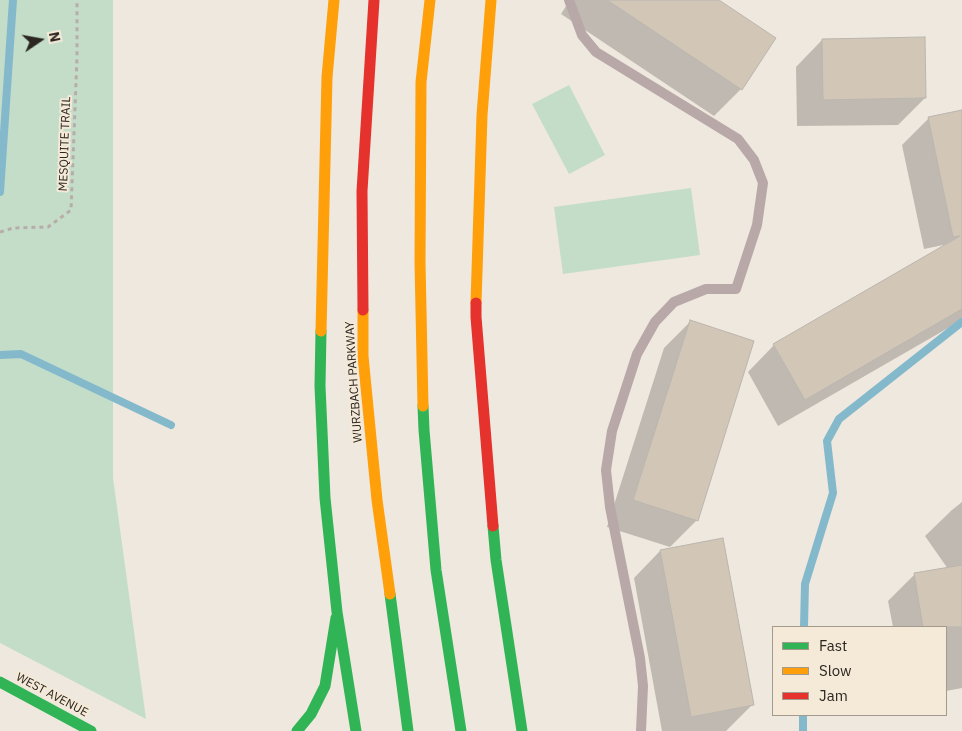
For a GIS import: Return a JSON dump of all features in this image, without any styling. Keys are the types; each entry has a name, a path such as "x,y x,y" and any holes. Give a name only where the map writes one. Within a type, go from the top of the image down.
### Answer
{"main road":[{"path":"334,0 326,87 320,386 325,498 337,612 356,731"},
{"name":"WURZBACH PARKWAY","path":"374,0 362,191 363,356 377,500 408,730"},
{"path":"430,0 421,82 420,262 424,430 436,570 461,731"},
{"path":"490,0 482,115 476,317 496,560 522,731"},
{"path":"297,731 311,714 325,686 337,612"},
{"name":"WEST AVENUE","path":"0,682 92,731"}],"lane":[{"path":"569,0 582,35 596,52 738,139 754,160 763,183 757,225 736,288 706,289 674,302 655,322 637,354 612,430 606,470 610,507 640,658 643,686 641,731"}],"path":[{"name":"MESQUITE TRAIL","path":"0,232 13,228 48,228 71,210 77,57 76,0"}],"green space":[{"path":"0,0 113,0 113,478 146,719 0,643"},
{"path":"569,85 605,155 569,174 532,104"},
{"path":"691,188 700,255 563,274 554,207"}],"building":[{"path":"607,0 719,0 776,38 742,90"},
{"path":"925,37 926,98 823,100 822,39"},
{"path":"962,110 962,309 805,400 773,344 960,236 953,237 928,117"},
{"path":"690,320 754,341 698,521 633,500"},
{"path":"723,538 754,705 691,717 660,550"},
{"path":"962,565 962,627 923,626 914,573"}],"waterway":[{"path":"0,192 13,0"},
{"path":"804,626 805,584 833,493 827,441 839,419 962,322"},
{"path":"0,355 21,354 171,425"},
{"path":"803,716 803,731"}],"traffic: fast":[{"path":"321,331 320,386 325,498 337,612 356,731"},
{"path":"423,406 436,570 461,731"},
{"path":"493,526 496,560 522,731"},
{"path":"390,594 408,731"},
{"path":"297,731 311,714 325,686 336,618"},
{"path":"0,682 91,731"}],"traffic: slow":[{"path":"321,331 327,77 334,0"},
{"path":"423,406 420,262 421,82 430,0"},
{"path":"476,303 482,115 491,0"},
{"path":"363,310 363,356 377,500 390,594"}],"traffic: jam":[{"path":"363,310 362,191 374,0"},
{"path":"476,303 493,526"}]}
